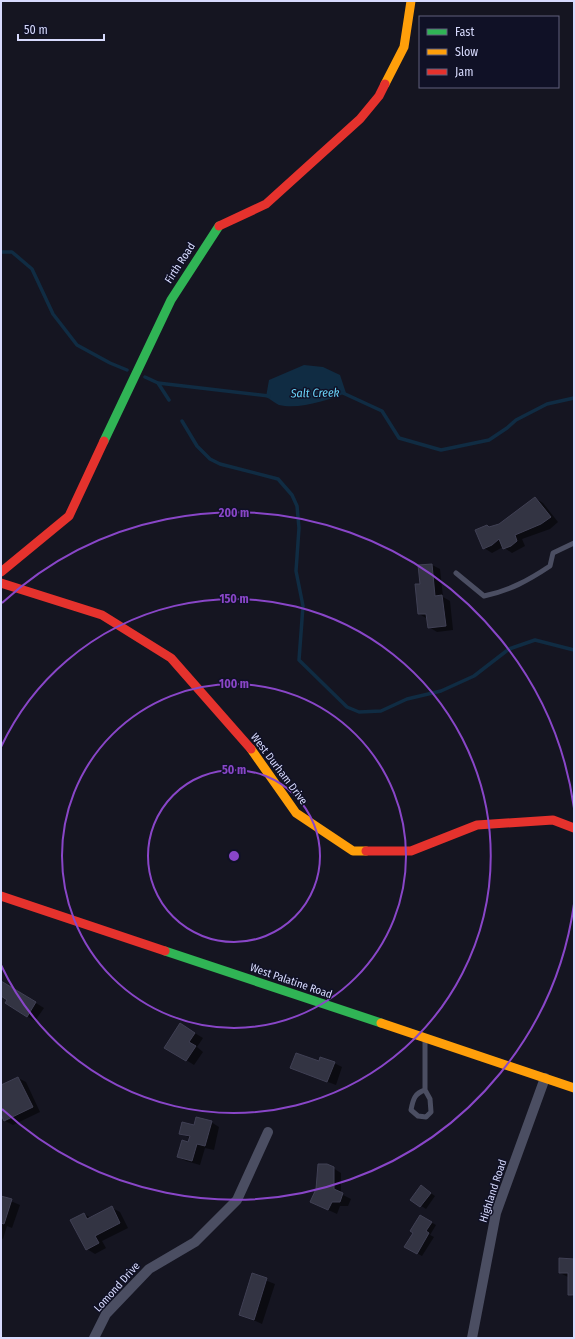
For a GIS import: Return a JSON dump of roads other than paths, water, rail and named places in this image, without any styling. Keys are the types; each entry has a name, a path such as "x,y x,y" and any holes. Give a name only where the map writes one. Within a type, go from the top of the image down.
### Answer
{"street":[{"name":"Firth Road","path":"1,572 69,516 170,300 217,227 266,204 360,119 379,96 404,47 411,1"},
{"name":"West Durham Drive","path":"1,583 102,615 171,658 250,748 296,813 353,851 411,851 477,825 554,820 574,828"},
{"name":"West Palatine Road","path":"1,896 574,1088"},
{"name":"Highland Road","path":"472,1338 496,1213 545,1078"},
{"name":"Lomond Drive","path":"94,1338 106,1314 149,1269 195,1242 237,1200 268,1132"}],"lane":[{"path":"456,573 484,596 503,592 533,578 550,566 553,554 574,543"},
{"path":"425,1038 425,1090 430,1099 431,1112 426,1117 418,1116 411,1110 413,1100 418,1092 425,1090"}],"water":[{"path":"304,365 323,367 340,375 346,393 322,401 295,406 279,405 266,397 269,380"}],"waterway":[{"name":"Salt Creek","path":"1,252 12,252 32,269 53,314 77,345 110,363 127,370"},
{"name":"Salt Creek","path":"145,377 158,383 269,396"},
{"path":"158,383 169,400"},
{"name":"Salt Creek","path":"343,393 382,411 399,438 441,450 489,440 516,420 547,404 574,398"},
{"path":"182,421 197,446 210,459 220,464 278,479 292,495 297,506 299,528 296,571 303,606 299,660 347,707 359,712 381,711 407,699 441,691 474,676 509,649 535,640 574,650"}]}
